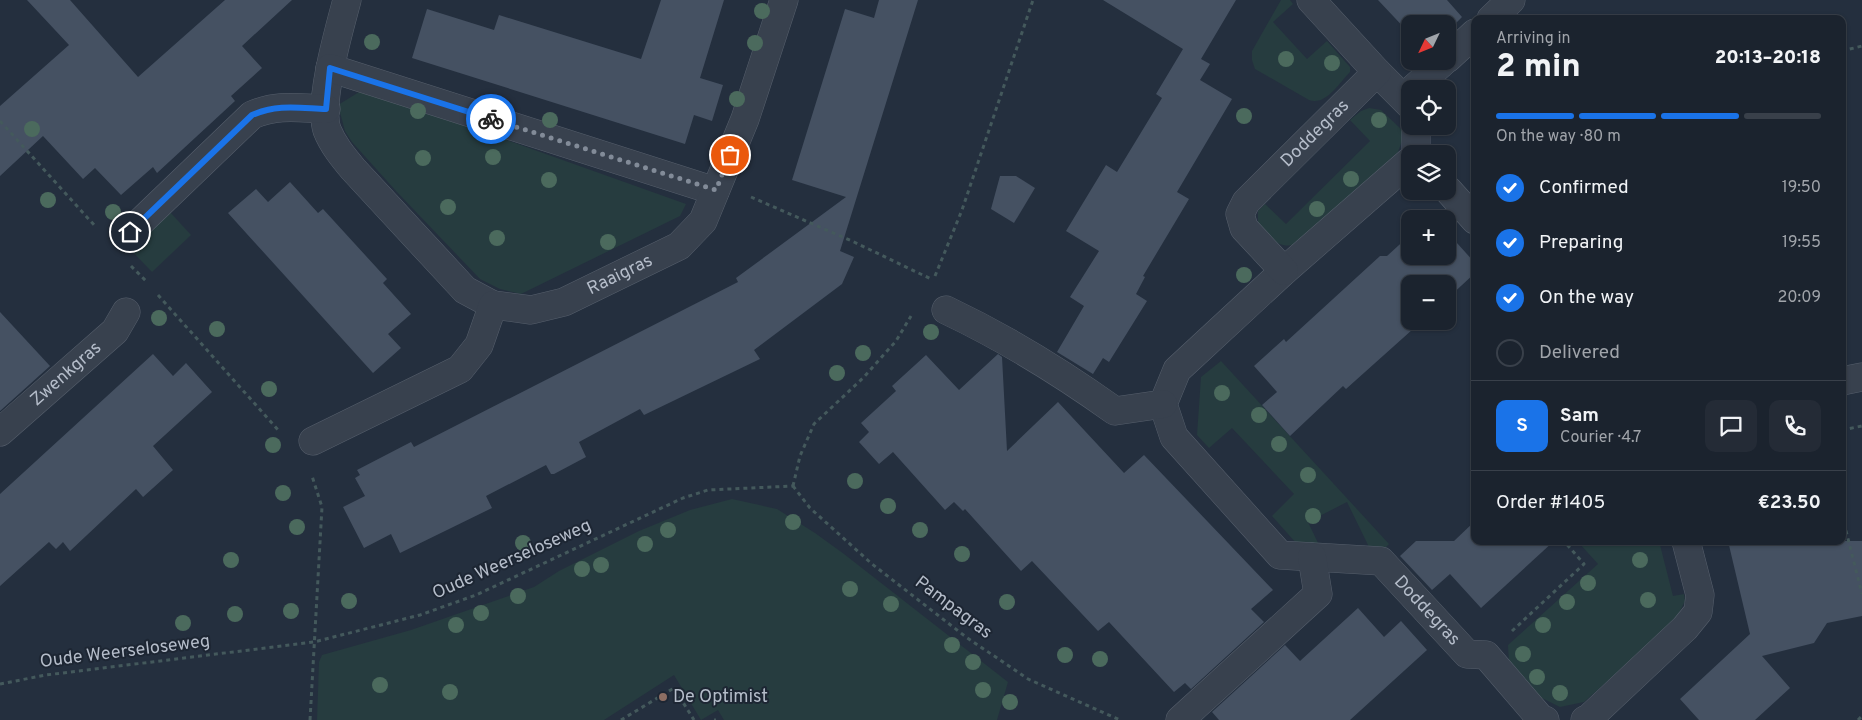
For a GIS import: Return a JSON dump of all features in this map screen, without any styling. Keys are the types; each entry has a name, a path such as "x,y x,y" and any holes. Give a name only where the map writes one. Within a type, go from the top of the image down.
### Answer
{"street":[{"name":"Raaigras","path":"346,0 330,68 326,109 327,129 336,149 464,290 493,305 531,310 564,302 678,246 703,221 745,119 784,0"},
{"path":"1311,0 1377,72 1401,90"},
{"path":"1495,15 1511,0"},
{"path":"1456,51 1471,37"},
{"path":"330,68 716,190"},
{"path":"1425,80 1435,70"},
{"name":"Doddegras","path":"1284,271 1244,228 1240,214 1246,202 1377,72"},
{"path":"130,232 252,115 268,108 326,109"},
{"path":"946,310 984,328 1086,390 1115,412 1163,404 1177,370 1284,271 1401,169"},
{"path":"1456,199 1471,216"},
{"path":"313,442 460,369 479,344 493,305"},
{"name":"Zwenkgras","path":"0,432 115,331 126,312"},
{"path":"1846,381 1862,377"},
{"name":"Doddegras","path":"1163,404 1174,437 1280,554 1380,561 1467,654 1486,655"},
{"path":"1585,720 1685,628 1698,612 1700,595 1687,545"},
{"path":"1180,720 1318,594 1312,557"},
{"path":"1486,655 1541,719 1545,720"}],"path":[{"path":"929,286 962,210 1033,0"},
{"path":"1846,50 1862,46"},
{"path":"0,121 100,232"},
{"path":"716,190 750,197 854,242 933,280"},
{"path":"126,260 151,287"},
{"path":"158,295 282,434"},
{"path":"793,486 800,456 814,424 864,377 896,341 913,312"},
{"path":"1846,429 1862,426"},
{"path":"310,472 322,507 310,720"},
{"name":"Oude Weerseloseweg","path":"0,684 46,675 314,642 420,615 476,595 683,498 708,490 793,486"},
{"name":"Pampagras","path":"793,486 810,508 872,564 966,637 1028,679 1120,720"},
{"path":"1846,531 1862,594"},
{"path":"1486,655 1584,564 1567,545"},
{"path":"623,720 674,688 694,720"},
{"path":"1858,720 1862,716"}],"green space":[{"path":"1281,0 1290,0 1293,4 1273,22 1307,59 1327,41 1350,67 1350,72 1337,87 1321,100 1309,100 1255,69 1252,51"},
{"path":"364,89 686,204 680,216 521,294 500,289 480,279 352,142 345,131 338,105"},
{"path":"1369,108 1381,110 1401,129 1402,141 1398,152 1295,245 1278,243 1258,224 1258,211 1265,204 1286,224 1370,141 1350,120 1361,111"},
{"path":"169,211 191,235 152,272 129,248"},
{"path":"1221,361 1389,544 1385,548 1369,547 1347,502 1308,522 1319,545 1296,543 1272,516 1294,494 1232,428 1209,448 1197,435 1201,377"},
{"path":"732,499 777,509 815,533 1008,682 997,720 724,720 718,710 701,720 674,675 604,720 317,720 319,662 322,655 411,630 534,587 559,571 639,531 690,510"},
{"path":"1581,545 1660,545 1673,596 1684,594 1685,601 1675,621 1584,702 1560,707 1540,697 1509,663 1508,645 1598,564"}],"building":[{"path":"27,0 70,0 138,77 225,0 292,0 242,46 262,68 231,96 235,101 157,173 153,167 121,195 95,168 83,179 43,136 0,176 0,106 69,45"},
{"path":"661,0 724,0 700,78 723,85 712,121 694,115 685,144 412,58 427,9 494,30 499,15 641,59"},
{"path":"879,0 918,0 840,251 854,257 842,284 754,350 760,359 644,415 640,409 579,442 586,457 554,474 551,474 546,465 486,496 492,508 400,553 391,534 364,548 343,507 365,496 355,478 360,475 357,470 411,442 414,447 738,282 736,278 846,197 792,180 845,9 874,18"},
{"path":"1103,0 1236,0 1201,59 1210,64 1200,80 1232,99 1177,192 1189,199 1143,276 1145,277 1136,294 1147,301 1109,362 1103,358 1093,374 1057,352 1084,306 1070,297 1099,251 1066,231 1106,165 1117,172 1162,98 1156,94 1183,49"},
{"path":"1378,0 1447,0 1462,17 1456,23 1456,15 1401,15 1401,24"},
{"path":"1000,176 1016,176 1035,188 1014,223 991,209"},
{"path":"290,182 318,213 323,209 387,279 383,283 411,314 388,334 401,348 373,373 228,213 256,189 268,202"},
{"path":"1456,242 1471,259 1471,277 1456,291 1456,275 1401,275 1401,330 1412,330 1346,389 1343,386 1290,436 1262,405 1277,392 1254,366 1284,339 1286,342 1380,256 1387,256 1401,243 1401,265 1456,265"},
{"path":"0,312 50,366 0,411"},
{"path":"153,354 173,376 186,363 212,392 153,446 173,470 143,497 136,489 70,551 63,542 56,549 49,542 0,586 0,494"},
{"path":"998,354 1002,357 1007,451 1058,402 1124,473 1144,455 1273,590 1251,609 1264,622 1191,689 1185,683 1174,692 1109,622 1098,631 1032,561 1021,571 965,509 963,511 954,502 945,510 893,452 879,464 859,442 869,432 861,423 896,391 892,386 926,355 959,390"},
{"path":"1471,525 1471,545 1550,545 1481,608 1450,574 1432,590 1400,556 1416,541 1454,541"},
{"path":"1846,541 1862,541 1862,616 1827,623 1814,643 1762,656 1790,688 1755,720 1699,720 1680,699 1750,634 1729,545 1846,545"},
{"path":"1358,608 1384,637 1401,621 1427,650 1350,720 1219,720 1212,712 1285,645 1300,661"}],"way so far":[{"path":"491,119 716,190 730,155"}],"place":[{"name":"De Optimist","path":"663,697"}],"route":[{"path":"130,232 252,115 268,108 326,109 330,68 491,119"}]}
